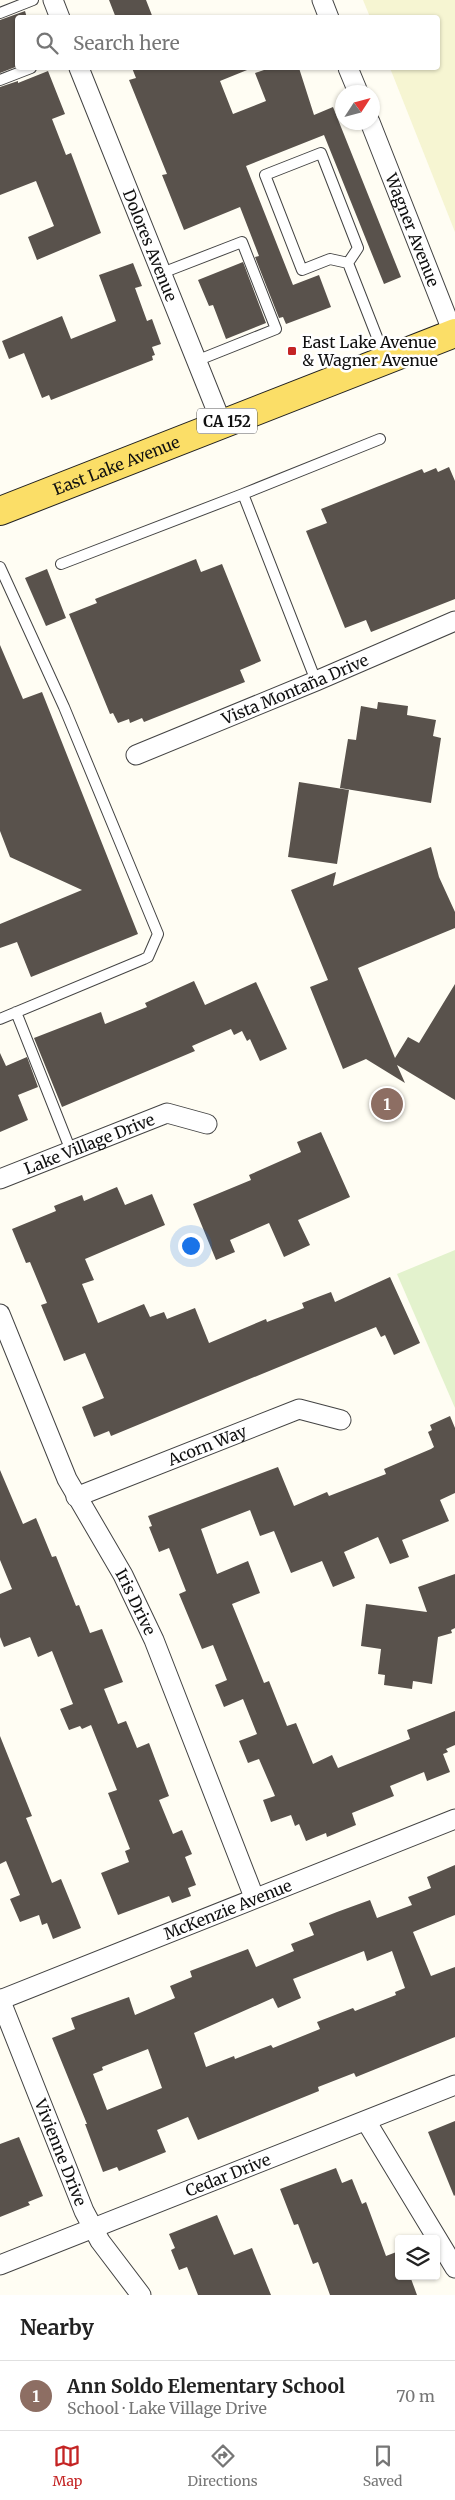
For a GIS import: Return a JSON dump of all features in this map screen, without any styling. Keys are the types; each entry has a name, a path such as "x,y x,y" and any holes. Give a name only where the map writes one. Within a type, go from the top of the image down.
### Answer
{"main road":[{"name":"East Lake Avenue","path":"0,510 454,335"}],"street":[{"path":"53,0 59,15"},
{"path":"322,0 328,15"},
{"name":"Dolores Avenue","path":"81,70 222,424"},
{"path":"349,70 355,85"},
{"name":"Wagner Avenue","path":"373,130 454,335"},
{"name":"Vista Montaña Drive","path":"136,755 316,681 455,620"},
{"name":"Lake Village Drive","path":"0,1179 167,1112 207,1124"},
{"name":"Iris Drive","path":"0,1314 49,1438 76,1498 123,1575 144,1617 254,1897"},
{"name":"Acorn Way","path":"76,1498 299,1409 341,1420"},
{"name":"McKenzie Avenue","path":"0,1999 455,1819"},
{"name":"Vivienne Drive","path":"0,1999 92,2228 141,2295"},
{"name":"Cedar Drive","path":"0,2265 455,2085"},
{"path":"366,2121 455,2268"}],"lane":[{"path":"0,13 33,0"},
{"path":"0,80 26,70"},
{"path":"321,153 358,248 348,263 330,259 302,270 265,176 321,153"},
{"path":"162,273 242,242 276,329 196,361"},
{"path":"348,263 386,360"},
{"path":"61,564 380,439"},
{"path":"243,494 316,681"},
{"path":"0,567 64,707 158,934 148,957 1,1017"},
{"path":"16,1012 71,1151"}],"green space":[{"path":"363,0 455,0 455,232 391,70 440,70 440,15 369,15"},
{"path":"455,1250 455,1408 397,1274"}],"building":[{"path":"109,0 146,0 152,15 115,15"},
{"path":"25,11 26,15 15,15 15,67 0,73 0,20"},
{"path":"133,70 247,70 220,81 233,114 266,101 255,73 264,70 300,70 314,115 333,107 335,112 335,130 342,130 401,277 384,284 324,135 246,166 293,285 319,275 331,307 286,324 283,317 279,318 255,257 259,256 240,207 184,230 162,175 167,174 129,80 136,78"},
{"path":"48,71 65,114 52,119 66,155 71,153 101,233 37,260 28,237 54,226 36,181 0,195 0,87 18,81 18,83"},
{"path":"243,262 266,323 226,339 213,305 209,306 198,280"},
{"path":"133,263 142,286 135,288 147,321 152,319 161,344 152,347 155,355 152,356 153,360 51,400 49,395 42,398 24,353 9,359 2,341 62,316 71,339 116,321 99,275"},
{"path":"449,467 455,481 455,599 371,632 366,620 345,628 306,531 327,523 321,509 422,469 424,473 436,468 438,472"},
{"path":"196,559 201,572 222,564 261,661 240,670 245,682 144,722 142,718 130,723 129,719 118,723 113,713 110,714 69,614 97,603 95,599"},
{"path":"47,569 66,618 46,626 25,578"},
{"path":"0,645 23,699 42,692 138,934 31,977 17,942 0,948 0,924 82,890 10,857 0,831"},
{"path":"378,702 408,706 407,715 436,720 433,736 441,738 431,803 340,788 348,739 356,740 361,706 377,709"},
{"path":"299,782 349,790 337,864 288,857"},
{"path":"431,847 439,877 455,912 455,928 358,968 395,1058 408,1037 419,1043 455,984 455,1100 397,1065 405,1083 366,1059 343,1069 310,987 328,980 291,890 336,872 333,886"},
{"path":"194,981 205,1005 256,982 287,1049 260,1061 250,1039 247,1041 242,1031 234,1035 231,1029 192,1046 195,1051 62,1107 34,1038 101,1012 105,1024 147,1007 145,1003"},
{"path":"0,1053 6,1066 27,1057 38,1087 18,1095 28,1120 0,1132"},
{"path":"321,1132 350,1197 298,1220 310,1245 284,1257 269,1223 230,1240 235,1252 216,1260 193,1204 251,1180 249,1175 301,1152 297,1142"},
{"path":"117,1187 125,1205 152,1194 165,1225 85,1259 94,1280 82,1284 98,1323 144,1304 150,1317 164,1312 167,1319 195,1308 209,1343 266,1319 267,1322 304,1308 302,1303 331,1292 335,1302 390,1277 420,1343 394,1355 385,1335 381,1337 376,1327 111,1436 109,1431 94,1437 82,1407 104,1398 85,1353 64,1361 41,1305 47,1303 30,1262 26,1263 12,1229 56,1211 54,1206 82,1195 84,1201"},
{"path":"450,1416 455,1428 455,1493 440,1500 449,1521 402,1540 409,1557 390,1564 378,1537 344,1552 355,1578 333,1587 322,1561 291,1573 274,1531 260,1536 250,1510 201,1529 217,1574 248,1561 260,1593 232,1604 264,1683 269,1681 287,1726 296,1723 313,1764 332,1755 338,1768 410,1739 407,1730 455,1711 455,1745 446,1749 448,1752 443,1754 450,1772 427,1781 424,1772 390,1786 394,1796 352,1813 356,1825 327,1837 326,1833 306,1841 299,1824 295,1826 291,1815 271,1822 263,1800 275,1796 259,1759 248,1763 239,1741 257,1734 243,1699 224,1707 215,1685 227,1680 213,1645 202,1649 179,1594 186,1591 169,1548 159,1552 149,1527 152,1526 148,1516 278,1467 294,1506 327,1492 329,1496 386,1474 384,1469 431,1449 434,1447 428,1432 432,1430 430,1425"},
{"path":"0,1470 23,1524 36,1518 52,1557 56,1556 76,1606 79,1605 90,1633 102,1629 123,1682 104,1689 118,1724 126,1721 137,1748 149,1743 169,1796 159,1800 173,1834 182,1830 192,1854 185,1857 196,1885 188,1888 191,1896 172,1903 169,1896 118,1915 101,1873 129,1862 125,1851 130,1849 108,1793 117,1790 91,1725 82,1729 80,1726 69,1730 60,1709 73,1704 52,1651 38,1657 30,1637 4,1647 0,1637 0,1594 12,1589 0,1560"},
{"path":"455,1574 455,1628 451,1630 452,1633 438,1637 432,1684 413,1681 412,1689 384,1685 385,1675 378,1674 381,1649 361,1646 366,1604 427,1612 418,1587"},
{"path":"0,1736 32,1816 26,1818 52,1883 61,1879 81,1928 53,1939 47,1923 42,1925 39,1915 20,1922 10,1899 20,1895 6,1861 0,1864"},
{"path":"455,1865 455,1915 413,1932 431,1976 455,1967 455,2037 356,2077 354,2073 318,2087 319,2091 198,2140 188,2117 157,2130 166,2152 119,2171 117,2167 103,2172 85,2124 87,2124 52,2038 75,2029 71,2018 129,1997 135,2015 175,1998 170,1986 192,1977 190,1971 248,1949 256,1967 294,1951 291,1944 314,1935 309,1923 370,1900 377,1918 412,1905 408,1897 431,1888 427,1877","holes":["364,1951 367,1961 392,1951 405,1988 395,1992 396,1995 355,2011 353,2008 317,2022 320,2029 273,2048 271,2045 235,2059 234,2056 206,2067 194,2033 273,1998 278,2008 301,1998 293,1979","148,2049 162,2088 107,2110 93,2074 103,2070 102,2067"]},
{"path":"455,2121 455,2195 454,2196 428,2132"},
{"path":"19,2137 43,2196 28,2202 30,2205 0,2217 0,2144"},
{"path":"336,2168 342,2183 352,2179 362,2204 366,2202 386,2256 395,2253 395,2280 411,2280 417,2295 330,2295 318,2262 313,2264 298,2224 294,2225 280,2189"},
{"path":"217,2215 234,2255 252,2248 271,2295 198,2295 187,2267 179,2270 171,2250 175,2248 169,2234"}],"place":[{"name":"East Lake Avenue & Wagner Avenue","path":"292,351"},
{"name":"Ann Soldo Elementary School","path":"387,1104"}]}
